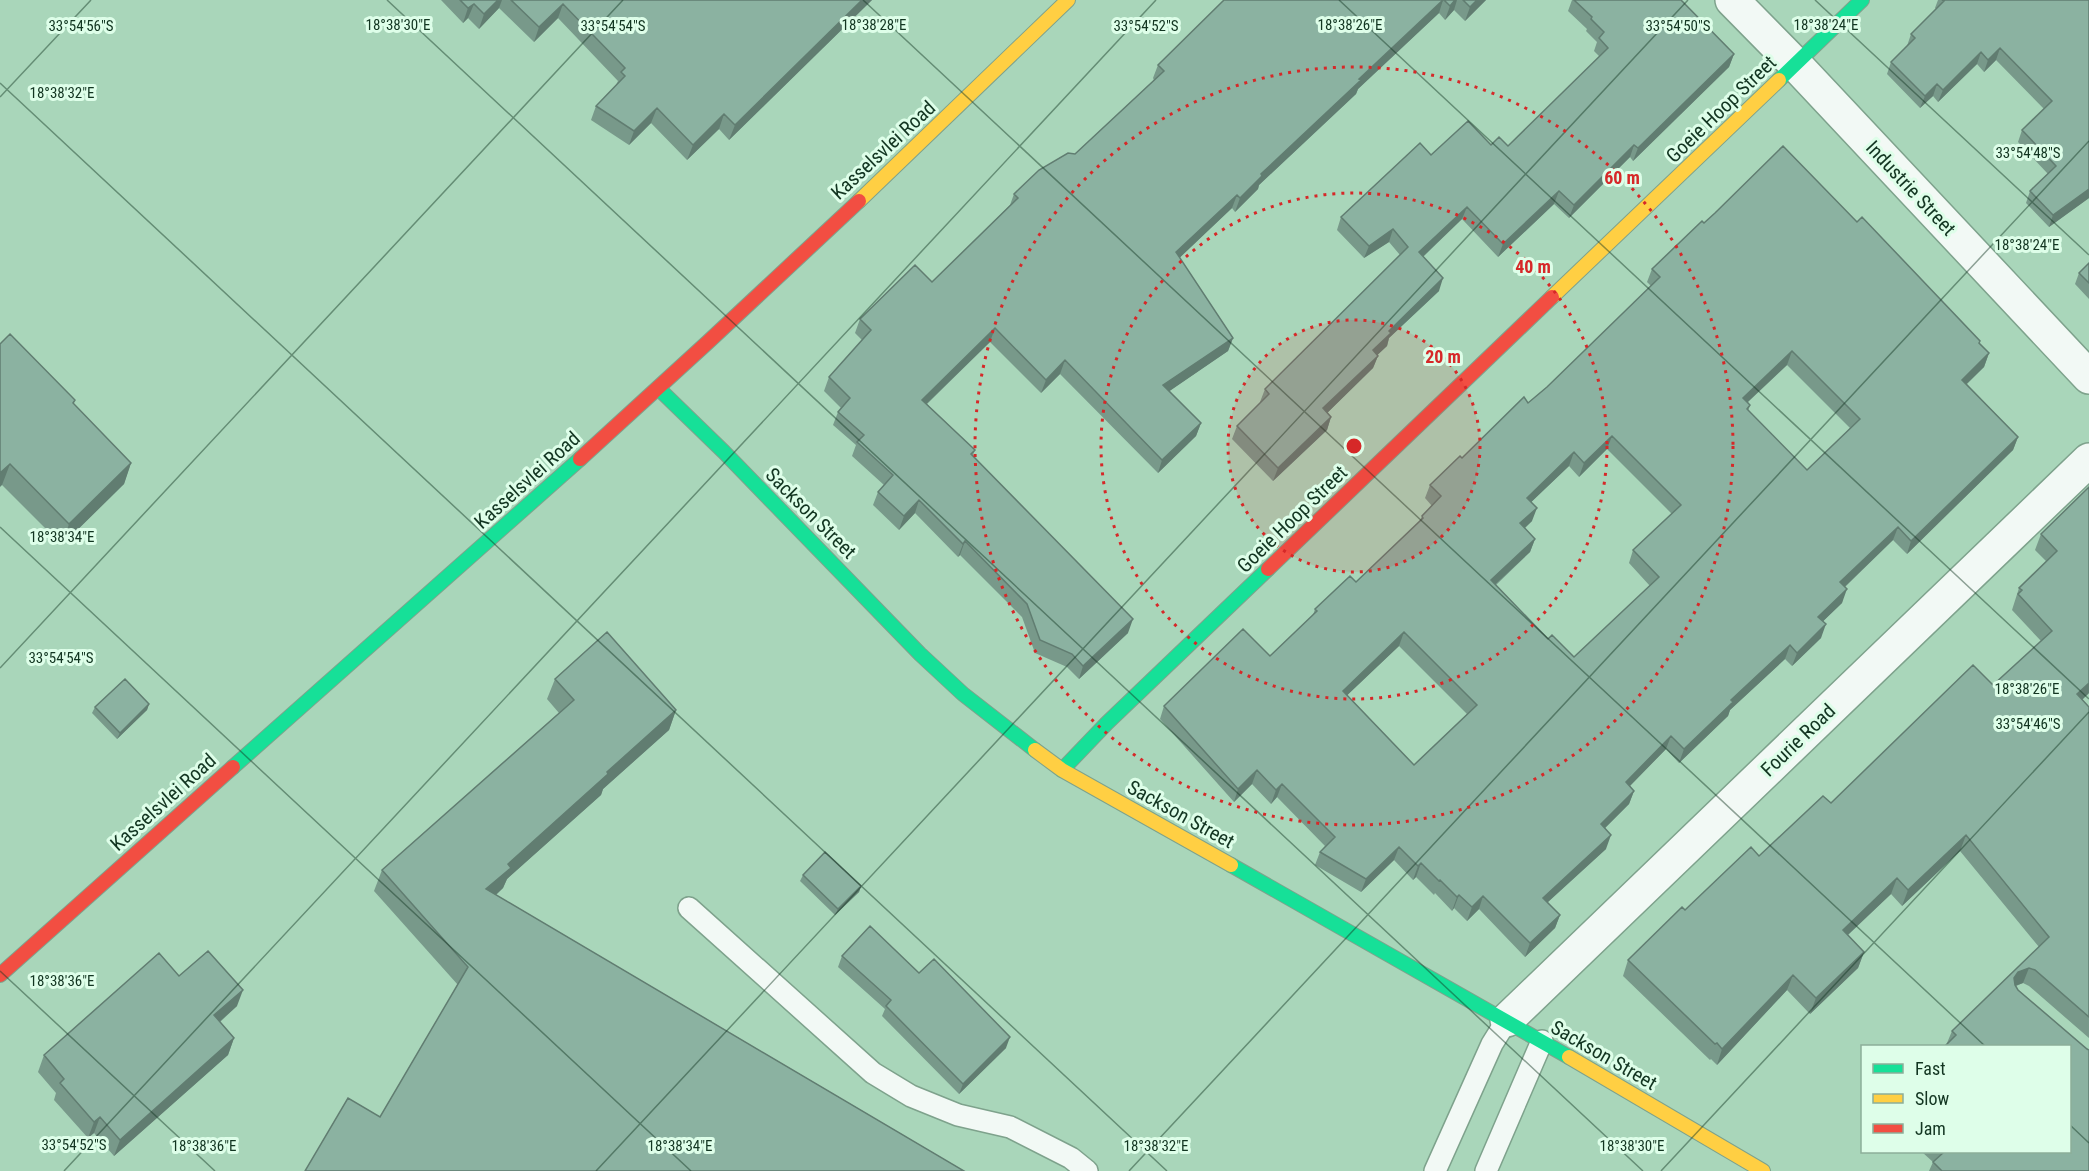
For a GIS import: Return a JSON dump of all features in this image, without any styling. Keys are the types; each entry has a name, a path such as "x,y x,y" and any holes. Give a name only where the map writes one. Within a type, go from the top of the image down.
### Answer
{"street":[{"name":"Kasselsvlei Road","path":"0,975 658,388 936,128 1068,0"},
{"name":"Industrie Street","path":"1732,0 2089,377"},
{"name":"Goeie Hoop Street","path":"1062,770 1116,715 1862,0"},
{"name":"Sackson Street","path":"658,388 724,452 929,662 997,722 1062,770 1506,1020 1763,1171"},
{"name":"Fourie Road","path":"1506,1020 2089,460"}],"lane":[{"path":"689,908 873,1074 911,1096 958,1115 1011,1126 1071,1158 1086,1171"},
{"path":"1435,1171 1492,1044 1506,1020"},
{"path":"1486,1171 1542,1041"}],"building":[{"path":"460,0 498,0 484,14 474,4 468,8"},
{"path":"511,0 862,0 735,125 724,114 693,145 657,108 634,131 596,106 625,76 621,72 625,68 563,4 539,27"},
{"path":"1224,0 1443,0 1261,174 1262,176 1240,198 1237,195 1176,252 1233,338 1163,385 1201,423 1162,460 1065,360 1046,380 995,328 922,400 975,450 971,454 1133,619 1083,666 1072,654 1040,640 1027,604 965,541 963,544 919,500 904,516 878,492 893,475 857,442 864,435 838,412 850,398 829,377 871,330 860,319 915,265 932,282 1018,198 1014,194 1039,170 1068,153 1075,154 1164,71 1158,65"},
{"path":"1444,0 1455,0 1450,6"},
{"path":"1463,0 1477,0 1470,7"},
{"path":"1574,0 1681,0 1734,54 1638,148 1634,145 1574,205 1559,191 1503,244 1467,207 1419,252 1443,278 1373,350 1378,356 1323,408 1331,417 1278,468 1237,426 1269,394 1265,389 1408,247 1393,229 1369,246 1341,217 1420,143 1431,155 1468,121 1491,145 1499,137 1508,146 1608,48 1599,38 1604,32"},
{"path":"1942,0 2089,0 2089,189 2053,215 2030,191 2056,166 2022,130 2052,101 2000,48 1988,60 1981,52 1943,90 1937,84 1925,96 1891,62 1915,38 1911,34 1944,1"},
{"path":"1783,146 1857,222 1862,217 1980,341 1979,343 1989,353 1962,380 2018,437 1911,541 1898,527 1840,582 1847,589 1818,617 1826,624 1797,653 1790,645 1731,700 1733,702 1684,749 1671,736 1626,782 1634,791 1601,824 1611,835 1543,898 1560,915 1530,943 1483,896 1472,907 1459,895 1457,897 1421,863 1418,866 1399,847 1366,879 1320,852 1335,837 1282,784 1276,790 1257,770 1238,789 1164,706 1243,629 1270,656 1350,576 1356,582 1423,518 1422,516 1441,496 1430,485 1460,456 1462,458 1524,397 1528,403 1547,387 1660,277 1652,269 1702,221 1704,223","holes":["1792,351 1860,419 1807,470 1747,409 1750,405 1743,398","1612,436 1681,505 1633,550 1659,577 1574,657 1552,635 1548,639 1491,580 1535,539 1520,523 1537,508 1527,498 1574,452 1584,463","1404,632 1477,705 1414,765 1343,691"]},
{"path":"2089,263 2089,283 2079,273"},
{"path":"10,334 75,400 73,403 131,463 69,524 10,464 0,473 0,344"},
{"path":"2089,487 2089,683 2077,694 2089,707 2089,1017 2035,970 2029,968 2018,972 2014,978 2018,990 2089,1050 2089,1171 1942,1171 1933,1162 1943,1153 2071,1153 2071,1045 1946,1045 1956,1035 1952,1031 2049,937 1966,835 1908,890 1897,878 1843,930 1864,952 1816,998 1793,975 1722,1049 1628,960 1682,907 1685,910 1751,847 1759,856 1823,796 1831,803 1973,665 1993,685 2052,631 2018,594 2022,590 2019,588 2057,551 2041,534"},
{"path":"607,632 676,710 508,864 511,868 486,889 964,1171 305,1171 348,1098 380,1117 468,967 382,870 574,700 555,679"},
{"path":"125,679 149,704 120,733 95,707"},
{"path":"825,852 861,886 838,909 803,875"},
{"path":"870,926 919,973 934,959 1010,1037 963,1084 886,1006 891,1000 842,956"},
{"path":"208,951 243,990 214,1015 234,1038 120,1140 100,1117 94,1122 60,1083 64,1079 44,1055 159,953 179,976"}],"traffic: fast":[{"path":"1779,80 1862,0"},
{"path":"658,388 724,452 920,654 963,694 1035,750"},
{"path":"233,767 580,459"},
{"path":"1062,770 1107,723 1268,569"},
{"path":"1231,865 1569,1057"}],"traffic: slow":[{"path":"859,201 1068,0"},
{"path":"1552,297 1779,80"},
{"path":"1035,750 1062,770 1231,865"},
{"path":"1569,1057 1763,1171"}],"traffic: jam":[{"path":"580,459 859,201"},
{"path":"1268,569 1552,297"},
{"path":"0,975 233,767"}]}
